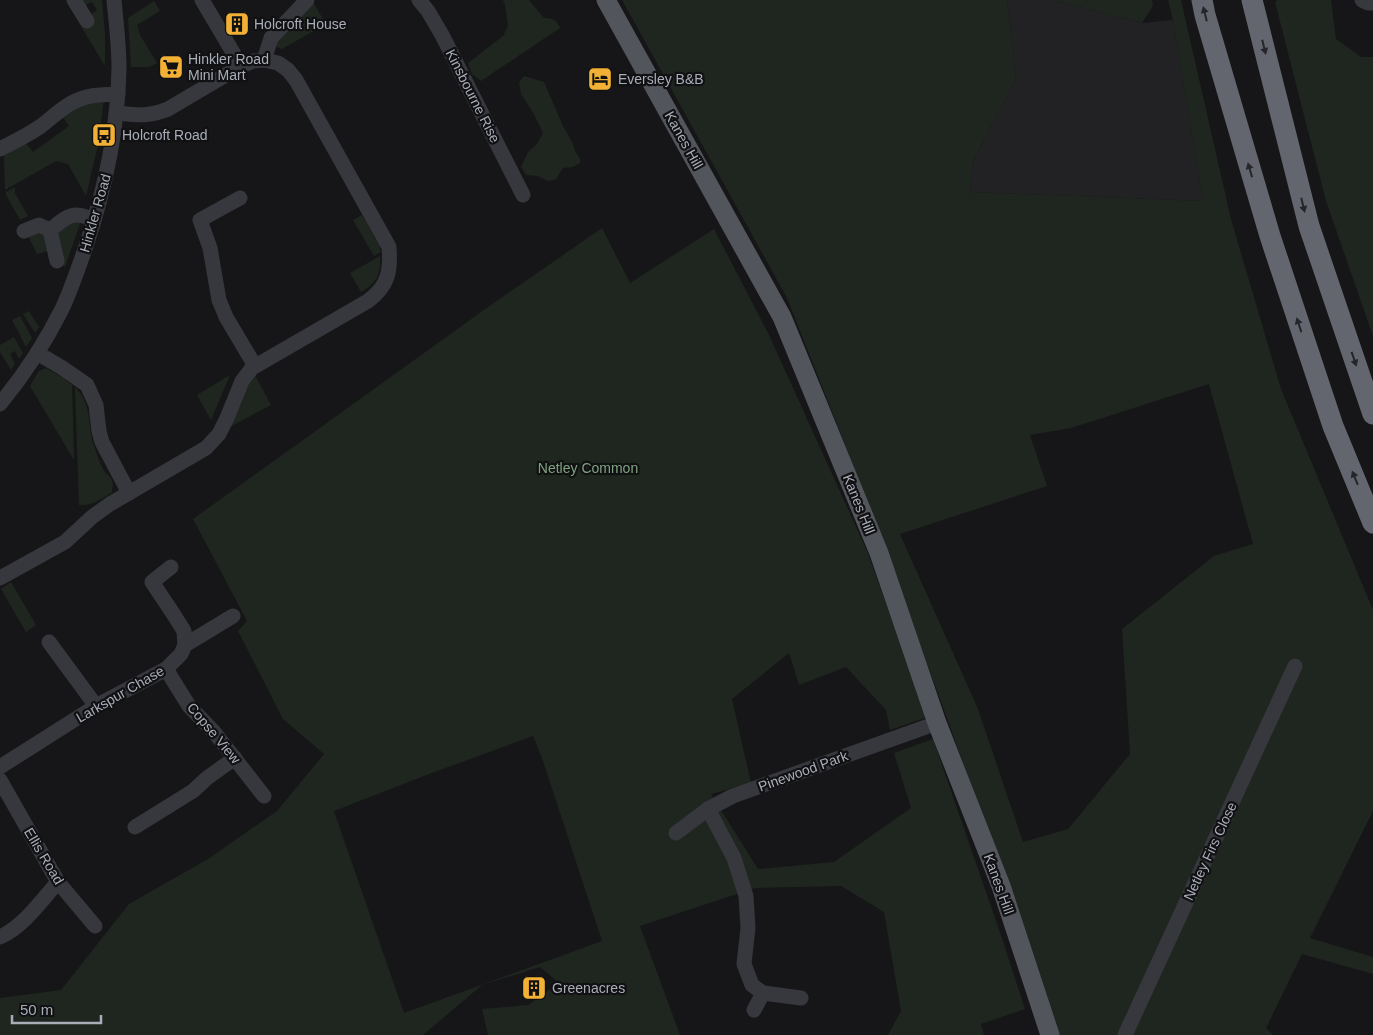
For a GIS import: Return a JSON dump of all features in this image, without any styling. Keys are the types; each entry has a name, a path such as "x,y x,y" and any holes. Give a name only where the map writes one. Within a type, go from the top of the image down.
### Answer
{"highway":[{"path":"1202,0 1205,16 1270,236 1333,426 1373,523"},
{"path":"1252,0 1309,226 1373,414"}],"main road":[{"name":"Kanes Hill","path":"606,0 782,317 879,553 937,723 1000,886 1050,1035"}],"street":[{"path":"74,0 87,14"},
{"name":"Hinkler Road","path":"0,404 37,354 63,307 76,274 104,187 110,159 118,94 119,67 114,0"},
{"path":"202,0 241,66"},
{"path":"264,60 271,38 307,0"},
{"name":"Kinsbourne Rise","path":"419,0 428,11 446,42 524,195"},
{"path":"1362,0 1373,3"},
{"path":"0,578 65,542 92,517 110,504 206,448 219,434 242,381 255,366 373,297 384,284 389,273 389,247 296,80 288,70 278,63 253,60 156,115 142,116 116,113"},
{"path":"0,149 24,136 80,98 94,95 118,94"},
{"path":"240,198 200,220 210,248 219,300 226,317 255,366"},
{"path":"50,230 72,214 94,220"},
{"path":"26,228 39,224 50,230 57,261"},
{"path":"37,354 61,367 87,385 96,405 102,442 129,492"},
{"path":"171,567 152,582 184,632 185,645"},
{"name":"Larkspur Chase","path":"0,767 96,706 166,669 181,654 185,645 233,616"},
{"path":"49,642 96,706"},
{"name":"Netley Firs Close","path":"1125,1035 1295,666"},
{"name":"Copse View","path":"166,669 189,706 214,732 264,796"},
{"name":"Pinewood Park","path":"676,833 708,809 733,796 937,723"},
{"path":"135,826 193,791 207,778 235,758"},
{"name":"Ellis Road","path":"0,780 58,882 94,926"},
{"path":"708,809 734,858 746,896 748,928 744,964 752,985 763,993 801,998"},
{"path":"0,938 24,921 58,882"},
{"path":"754,1010 763,993"}],"shaded area":[{"path":"1007,0 1052,0 1142,23 1173,20 1203,201 970,192 973,161 1016,79"}],"green space":[{"path":"78,0 102,0 105,66 81,26 90,21 88,16 97,10 92,2 82,7"},
{"path":"503,0 529,0 544,18 554,20 560,28 481,81 472,74 468,63 503,36 508,26"},
{"path":"622,0 1007,0 1016,79 973,161 970,192 1203,201 1168,0 1181,0 1231,219 1281,389 1373,610 1373,811 1310,938 1373,957 1373,974 1302,954 1266,1028 1273,1035 1057,1035 1036,968 947,718 859,480 787,298","holes":["1209,384 1253,544 1214,556 1122,629 1130,754 1068,829 1023,842 978,709 900,534 1047,486 1030,435 1071,428"]},
{"path":"1052,0 1152,0 1153,6 1142,23"},
{"path":"1278,0 1331,0 1336,39 1361,57 1373,57 1373,336 1326,201 1275,2"},
{"path":"154,1 160,11 137,25 140,35 157,63 149,67 131,67 128,18"},
{"path":"313,2 326,24 282,49 275,46 278,40"},
{"path":"524,76 544,82 580,159 580,163 573,167 563,168 556,179 548,181 538,176 526,175 521,167 528,152 537,144 543,133 521,94 519,82"},
{"path":"104,99 98,145 86,196 68,164 56,161 5,190 4,154 25,142 33,152 69,126 62,116 78,103"},
{"path":"15,187 15,193 28,216 20,220 6,195 6,192"},
{"path":"362,215 379,245 381,252 374,256 353,220"},
{"path":"82,218 65,267 62,265 55,234 69,220"},
{"name":"Netley Common","path":"602,228 630,283 714,229 769,335 867,551 927,717 890,730 886,710 846,667 799,685 789,653 732,699 751,783 711,794 758,869 834,862 911,808 894,753 933,739 1025,1009 981,1024 984,1035 888,1035 901,1011 884,912 841,886 755,888 640,926 680,1035 488,1035 482,1009 528,1005 559,983 540,967 482,985 423,1035 0,1035 0,998 61,990 129,904 208,859 277,811 324,754 283,719 238,631 247,621 193,519 488,307","holes":["533,736 543,761 602,941 404,1013 334,811"]},
{"path":"43,229 48,251 37,254 27,234"},
{"path":"380,256 380,268 377,277 371,285 361,292 350,273"},
{"path":"29,311 39,327 35,333 23,314"},
{"path":"20,316 32,338 26,347 12,320"},
{"path":"14,337 23,353 19,359 15,351 10,354 15,364 11,370 0,352 0,345"},
{"path":"46,368 72,385 74,460 30,386 39,371"},
{"path":"230,375 211,420 197,395"},
{"path":"255,375 271,405 230,427 246,386"},
{"path":"75,387 85,401 92,438 99,459 103,469 113,483 112,492 88,505 79,505"},
{"path":"11,582 36,625 26,632 1,589"}],"place":[{"name":"Holcroft House","path":"237,24"},
{"name":"Hinkler Road Mini Mart","path":"171,67"},
{"name":"Eversley B&B","path":"600,79"},
{"name":"Holcroft Road","path":"104,135"},
{"name":"Greenacres","path":"534,988"}]}
